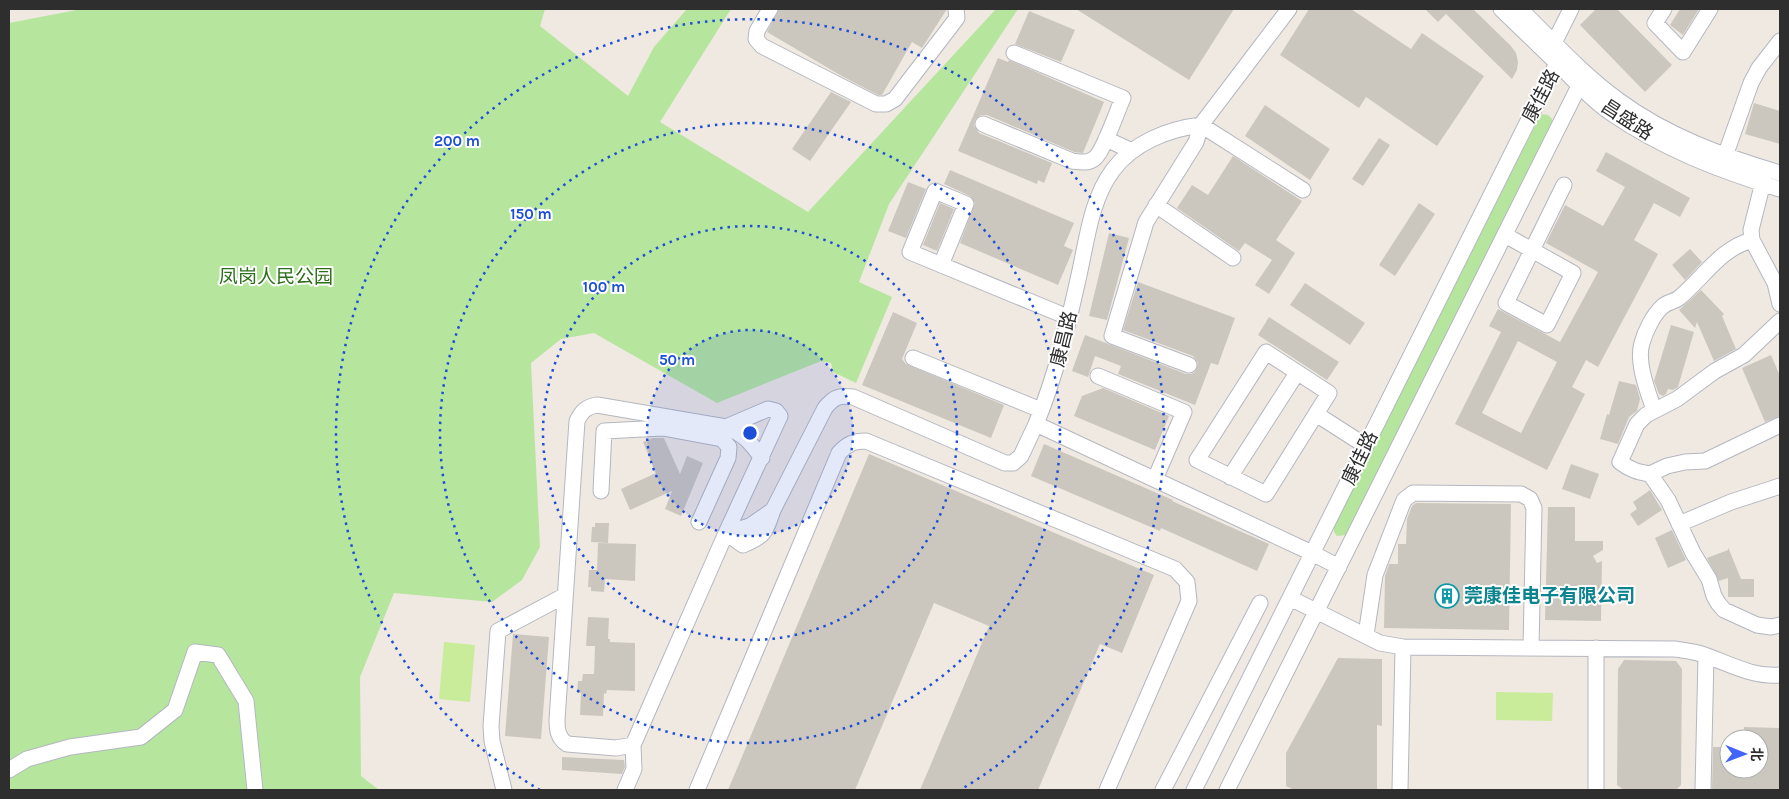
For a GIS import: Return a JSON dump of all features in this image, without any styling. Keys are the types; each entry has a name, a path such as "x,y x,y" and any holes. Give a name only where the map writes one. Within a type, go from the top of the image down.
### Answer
{"street":[{"path":"770,9 756,31 756,39 762,46 876,104 886,104 895,99 957,18 956,9"},
{"path":"1189,365 1112,336 1146,222 1196,142 1201,125 1289,9"},
{"name":"昌盛路","path":"1501,9 1553,53 1576,64 1599,85 1643,118 1676,136 1770,175 1780,189"},
{"name":"昌盛路","path":"1520,9 1579,86 1610,113 1649,136 1706,164 1770,175"},
{"path":"1553,53 1571,9"},
{"path":"1664,9 1655,23 1683,52 1710,9"},
{"path":"1725,156 1758,68 1780,41"},
{"path":"982,124 1072,161 1084,163 1094,159 1101,151 1123,98 1014,53"},
{"name":"康佳路","path":"1194,790 1366,446 1553,53 1576,64 1579,86 1227,790"},
{"path":"1201,125 1303,190"},
{"name":"康昌路","path":"726,534 743,545 766,532 773,510 825,408 832,399 841,395 853,397 1005,462 1013,463 1021,456 1039,417 1055,372 1098,199 1111,172 1121,160 1144,143 1172,130 1201,125"},
{"path":"1106,139 1132,151"},
{"path":"1770,175 1754,215 1751,230 1752,240 1775,284 1780,304"},
{"path":"1505,235 1532,250 1573,272 1547,325 1506,303 1532,250 1564,185"},
{"path":"941,265 966,204 935,191 910,252 941,265 1069,318"},
{"path":"1156,205 1233,258"},
{"path":"1654,410 1640,358 1641,344 1654,317 1661,307 1677,299 1729,250 1739,243 1752,240"},
{"path":"1780,321 1744,355 1715,371 1677,399 1646,415 1637,424 1620,462 1635,471 1650,474 1667,466 1704,461 1780,425"},
{"path":"1266,352 1329,393 1316,414 1266,494 1197,460 1266,352"},
{"path":"913,358 1039,417 1155,479 1338,567"},
{"path":"1230,477 1297,373"},
{"path":"1098,376 1184,412 1155,479"},
{"path":"633,745 616,748 574,746 567,744 558,734 557,720 564,596 577,421 581,412 588,407 597,405 625,408 726,427 741,433 762,458"},
{"path":"625,408 625,430"},
{"path":"625,790 634,769 633,745 780,416 776,411 768,409 726,427"},
{"path":"1316,414 1366,446"},
{"path":"601,491 604,431 663,428 722,439 729,448 728,458 699,522"},
{"path":"697,790 839,453 846,445 855,441 866,441 1175,569 1187,582 1189,601 1109,790"},
{"path":"1650,474 1668,500 1693,553 1709,579 1718,604 1724,610 1757,625 1771,627 1780,624"},
{"path":"1679,524 1731,502 1780,486"},
{"path":"1366,635 1375,575 1404,500 1413,493 1521,494 1530,499 1534,508 1531,648"},
{"path":"504,790 492,741 491,726 498,631 564,596"},
{"path":"1290,598 1380,643 1403,648 1675,649 1706,656 1759,674 1780,675"},
{"path":"1163,790 1260,603"},
{"path":"1400,790 1403,648"},
{"path":"1596,648 1596,790"},
{"path":"9,770 27,759 70,747 141,737 175,710 195,652 218,656 246,701 255,790"},
{"path":"1703,790 1706,656"}],"green space":[{"name":"凤岗人民公园","path":"82,9 545,9 540,26 628,96 654,47 687,9 731,9 660,122 808,212 996,9 1018,9 889,204 859,282 892,297 856,383 833,372 831,363 821,361 717,403 594,333 561,339 531,363 540,547 522,580 492,602 394,593 360,677 361,776 379,790 9,790 9,23"},
{"path":"1542,114 1548,115 1552,119 1552,125 1346,535 1337,536 1334,532 1334,526"},
{"path":"444,642 475,645 470,702 439,699"},
{"path":"1496,692 1553,693 1552,721 1496,720"}],"building":[{"path":"779,9 947,9 922,48 912,42 882,95 878,95 767,32"},
{"path":"1076,9 1234,9 1189,80"},
{"path":"1309,9 1351,9 1411,49 1422,33 1484,76 1437,146 1366,97 1359,108 1280,55"},
{"path":"1425,9 1473,9 1516,53 1517,70 1512,79 1446,14 1438,22"},
{"path":"1596,9 1617,9 1672,65 1645,92 1580,25"},
{"path":"1680,9 1699,9 1683,35 1670,25"},
{"path":"1029,11 1075,30 1061,62 1015,44"},
{"path":"998,58 1008,62 1009,60 1104,102 1083,153 1074,152 987,115 981,115 975,120 974,126 979,133 1052,163 1044,183 1038,180 1037,184 958,151"},
{"path":"831,92 851,102 810,161 792,149"},
{"path":"1754,103 1780,111 1780,144 1745,134"},
{"path":"1265,105 1330,149 1310,180 1245,136"},
{"path":"1379,138 1390,145 1363,186 1352,179"},
{"path":"1606,152 1690,198 1680,217 1654,203 1634,240 1658,254 1598,367 1586,360 1572,387 1585,394 1547,470 1455,424 1501,332 1489,326 1498,309 1560,342 1598,272 1546,243 1565,205 1603,226 1625,187 1596,171","holes":["1518,341 1557,362 1521,433 1482,413"]},
{"path":"1233,156 1302,201 1276,240 1295,253 1269,294 1255,285 1272,260 1245,243 1239,251 1177,208 1192,185 1208,195"},
{"path":"950,170 1074,223 1064,246 1073,250 1058,285 960,243 975,203 970,196 944,184"},
{"path":"908,182 926,189 906,238 888,231"},
{"path":"940,203 954,209 937,251 923,245"},
{"path":"1419,203 1435,214 1395,276 1379,265"},
{"path":"1109,233 1129,238 1107,320 1089,316"},
{"path":"1690,249 1702,262 1685,280 1672,265"},
{"path":"1138,282 1235,318 1218,365 1211,363 1195,405 1118,374 1121,366 1095,356 1088,377 1072,371 1085,335 1186,374 1195,372 1198,363 1193,356 1123,330"},
{"path":"1305,283 1365,323 1350,345 1290,305"},
{"path":"1701,290 1724,314 1722,316 1736,349 1714,361 1697,322 1695,328 1679,310"},
{"path":"893,312 917,323 902,359 906,364 1004,405 991,438 862,385"},
{"path":"1269,317 1339,362 1327,380 1258,335"},
{"path":"1671,325 1694,332 1678,387 1673,390 1668,389 1663,396 1659,394 1654,381"},
{"path":"1771,355 1780,376 1780,416 1765,422 1742,368"},
{"path":"1619,381 1636,385 1640,399 1637,411 1629,417 1618,444 1600,439"},
{"path":"1103,388 1169,416 1155,450 1074,416 1082,396"},
{"path":"653,438 664,438 680,474 687,456 703,463 681,516 665,509 672,491 630,510 621,489 656,473 643,442"},
{"path":"1044,444 1269,544 1257,571 1161,528 1160,531 1031,476"},
{"path":"869,454 1154,575 1122,653 1100,644 1038,790 920,790 989,626 934,603 855,790 728,790"},
{"path":"1571,464 1599,474 1590,499 1562,489"},
{"path":"1650,490 1662,510 1638,526 1630,514 1637,509 1633,502"},
{"name":"莞康佳电子有限公司","path":"1416,503 1511,504 1509,630 1384,628 1385,576 1389,564 1398,564 1398,544 1406,544 1407,519 1412,506"},
{"path":"1548,507 1575,507 1575,541 1603,541 1603,550 1593,556 1597,563 1602,561 1601,621 1545,620"},
{"path":"595,523 609,523 608,543 591,542 592,527 595,527"},
{"path":"1672,530 1686,560 1668,568 1655,538"},
{"path":"598,543 636,544 635,581 605,579 604,592 591,591 591,587 588,587 589,570 597,570"},
{"path":"1728,547 1741,579 1754,579 1754,597 1728,597 1728,578 1719,581 1707,558 1728,550"},
{"path":"588,617 609,618 608,639 610,639 610,642 635,643 635,691 607,690 606,694 604,693 603,716 580,715 581,693 577,693 578,681 582,681 583,674 594,674 595,646 586,646"},
{"path":"513,634 549,637 541,739 505,736"},
{"path":"1338,658 1382,659 1382,726 1377,725 1377,790 1294,790 1286,786 1286,753"},
{"path":"1624,660 1676,661 1682,669 1681,785 1676,790 1624,790 1617,785 1618,669"},
{"path":"1744,727 1780,728 1780,790 1712,790 1713,747 1719,747 1719,779 1769,779 1769,729 1744,729"},
{"path":"562,757 624,760 625,767 622,774 562,770"}],"place":[{"name":"莞康佳电子有限公司","path":"1447,596"}]}
